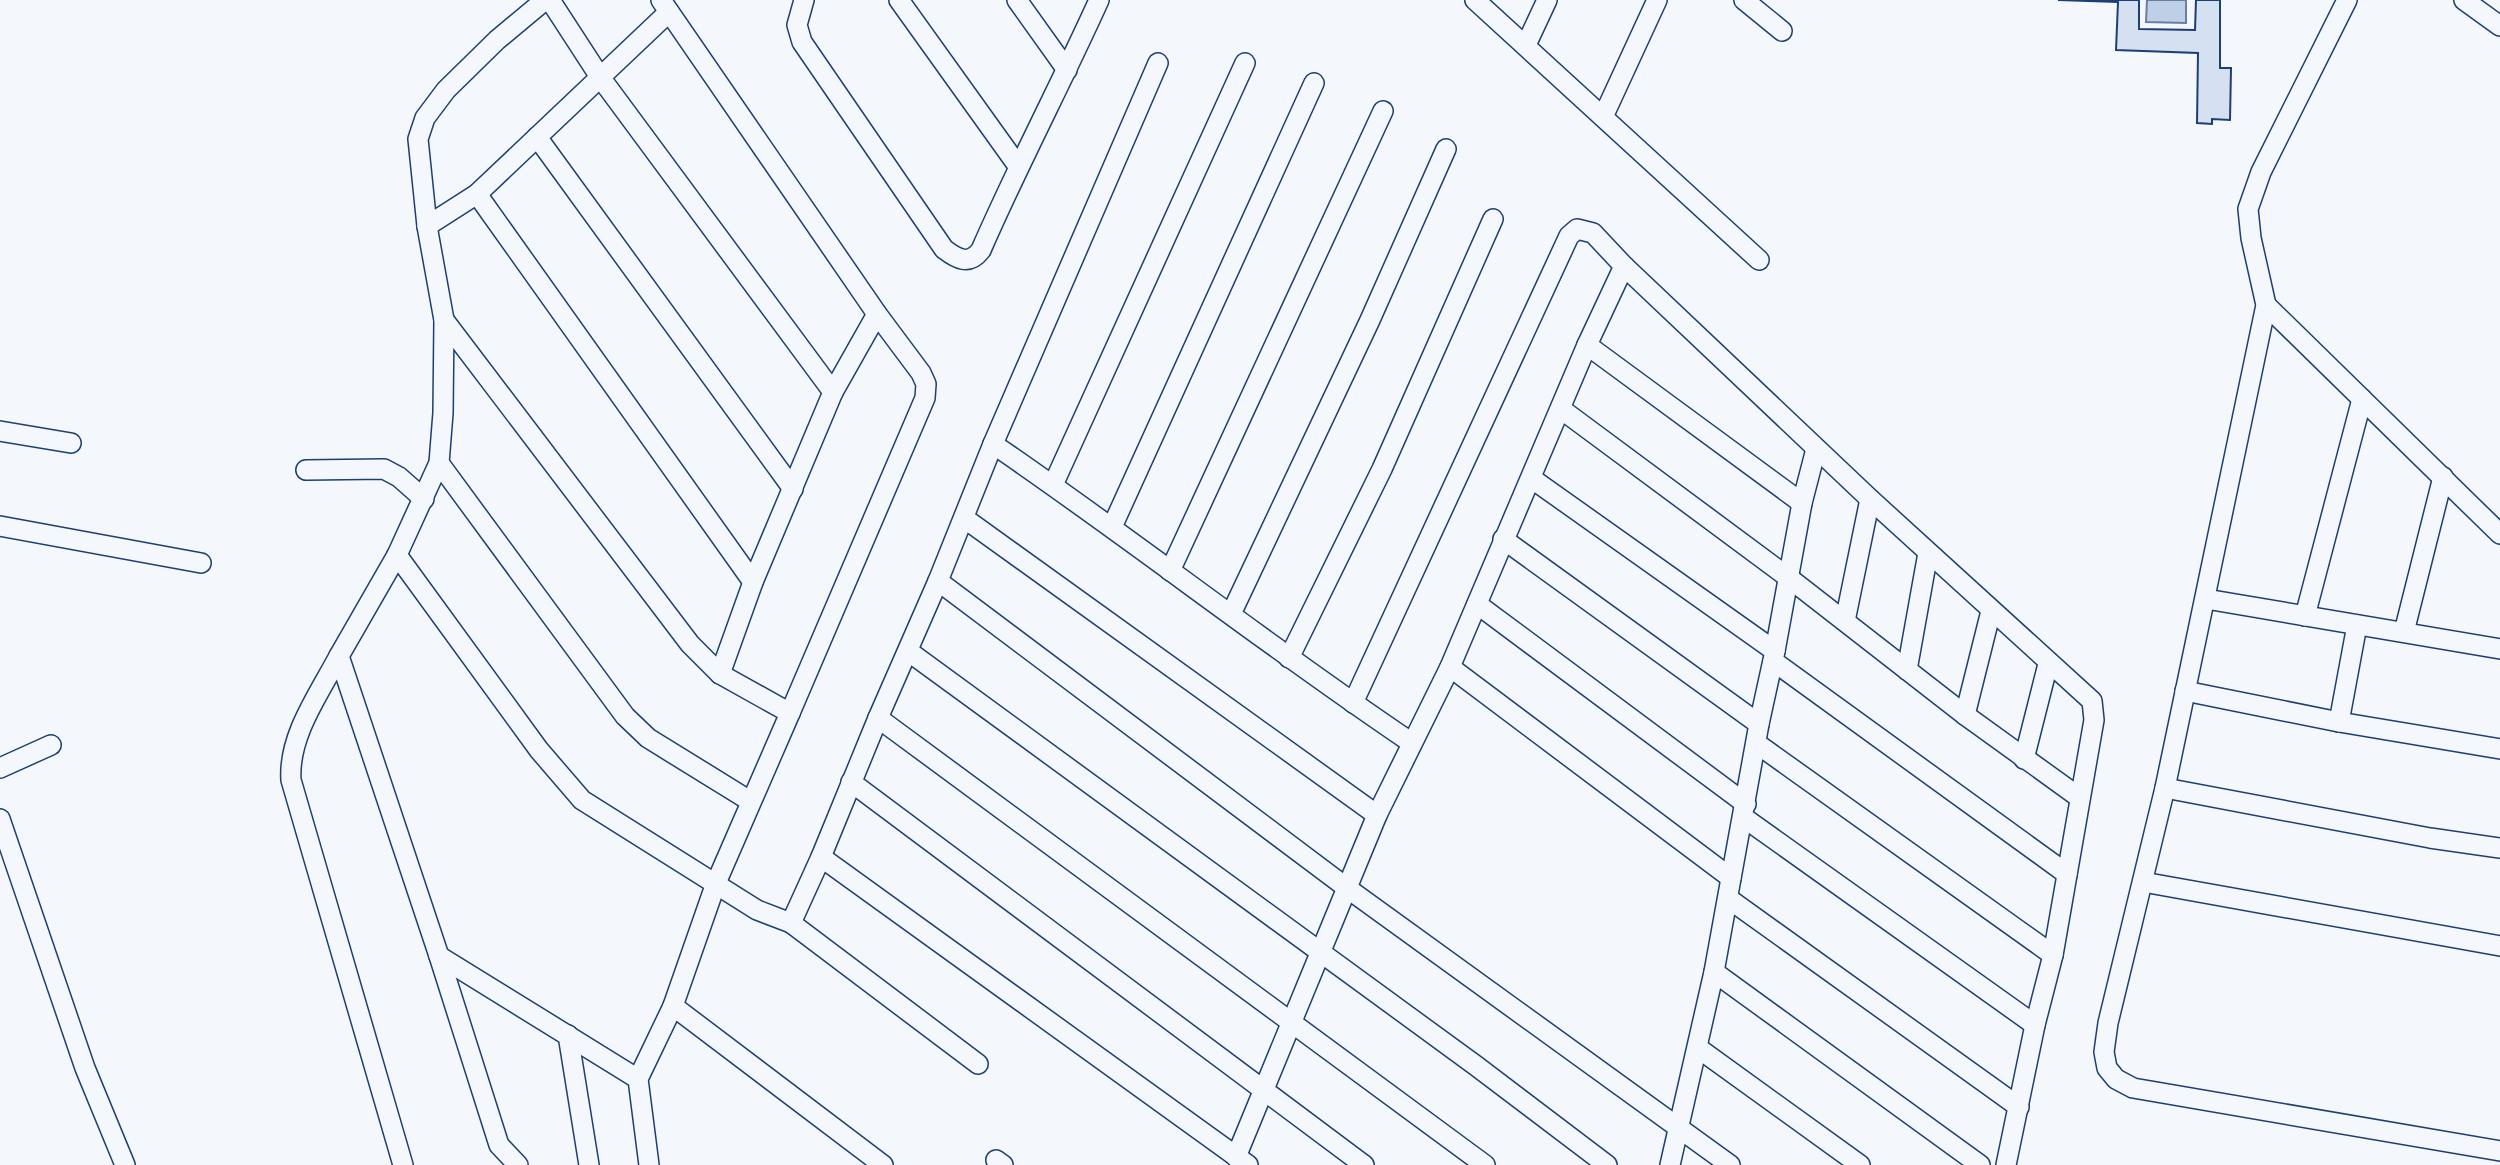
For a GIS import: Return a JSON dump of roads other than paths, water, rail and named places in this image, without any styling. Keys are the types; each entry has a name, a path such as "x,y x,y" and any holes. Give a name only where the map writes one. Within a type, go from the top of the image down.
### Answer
{"street":[{"path":"404,1165 291,780 290,765 297,737 339,656 397,555 439,463 444,320 427,226 418,139 425,118 455,81 498,40 547,0 600,77 833,393"},
{"path":"804,0 797,24 802,42 944,249 958,260 976,257 981,250 1018,166 1068,70 1099,0"},
{"path":"899,0 1018,166"},
{"path":"1017,0 1068,70"},
{"path":"1475,0 1759,260"},
{"path":"1526,45 1547,0"},
{"path":"1603,117 1657,0"},
{"path":"1744,0 1782,31"},
{"path":"2347,0 2253,191 2248,209 2251,239 2266,305 2206,599 2165,788 2108,1023 2104,1052 2107,1068 2116,1079 2133,1087 2500,1151"},
{"path":"2464,0 2500,26"},
{"path":"427,226 477,194 600,77 665,6 877,314 921,373 926,384 925,398 750,801 716,883 673,1006 638,1079 649,1165"},
{"path":"791,923 938,581 993,444 1158,63"},
{"path":"1053,485 1245,63"},
{"path":"1112,527 1314,83"},
{"path":"1170,571 1383,111"},
{"path":"537,137 793,489"},
{"path":"1231,614 1370,320 1446,149"},
{"path":"477,194 752,582"},
{"path":"1289,658 1381,469 1493,219"},
{"path":"1353,703 1569,236 1577,229 1593,233 1624,266 1816,449 2048,664 2092,701 2094,720 2053,955 2035,1025 2006,1165"},
{"path":"821,857 1242,1161 1265,1091 1377,815 1450,667 1587,345 1624,266"},
{"path":"2266,305 2500,534"},
{"path":"720,674 752,582 833,393 877,314"},
{"path":"444,320 690,644 720,674 790,713"},
{"path":"1587,345 1802,503"},
{"path":"2305,616 2362,399"},
{"path":"1561,409 1789,578 1965,715 2080,798"},
{"path":"0,430 71,443"},
{"path":"993,444 1112,527 1289,658 1412,743"},
{"path":"1670,1165 1729,900 1802,503 1816,449"},
{"path":"439,463 625,716 648,738 750,801"},
{"path":"306,470 384,469 399,477 424,499"},
{"path":"2404,632 2443,477"},
{"path":"1531,478 2067,874"},
{"path":"1845,621 1870,499"},
{"path":"964,518 1377,815"},
{"path":"0,526 201,563"},
{"path":"1503,539 2053,955"},
{"path":"1907,670 1928,553"},
{"path":"397,555 539,750 582,800 757,910 791,923 978,1064"},
{"path":"938,581 1347,888 1730,1165"},
{"path":"2206,599 2500,649"},
{"path":"1477,604 1745,811 2035,1025"},
{"path":"1965,715 1991,611"},
{"path":"2339,722 2357,625"},
{"path":"908,651 1607,1165"},
{"path":"339,656 499,1146 518,1165"},
{"path":"2024,759 2048,664"},
{"path":"1450,667 1731,878"},
{"path":"2185,691 2339,722 2500,749"},
{"path":"878,718 1485,1165"},
{"path":"0,768 51,745"},
{"path":"851,782 1364,1165"},
{"path":"2165,788 2430,838 2500,848"},
{"path":"0,819 85,1068 125,1165"},
{"path":"2143,882 2500,946"},
{"path":"1729,900 2019,1107"},
{"path":"439,956 638,1079"},
{"path":"1714,972 1980,1165"},
{"path":"673,1006 883,1165"},
{"path":"568,1035 589,1165"},
{"path":"1698,1048 1860,1165"},
{"path":"491,1165 499,1146"}],"water":[{"path":"2147,0 2186,0 2186,23 2146,22"}]}
